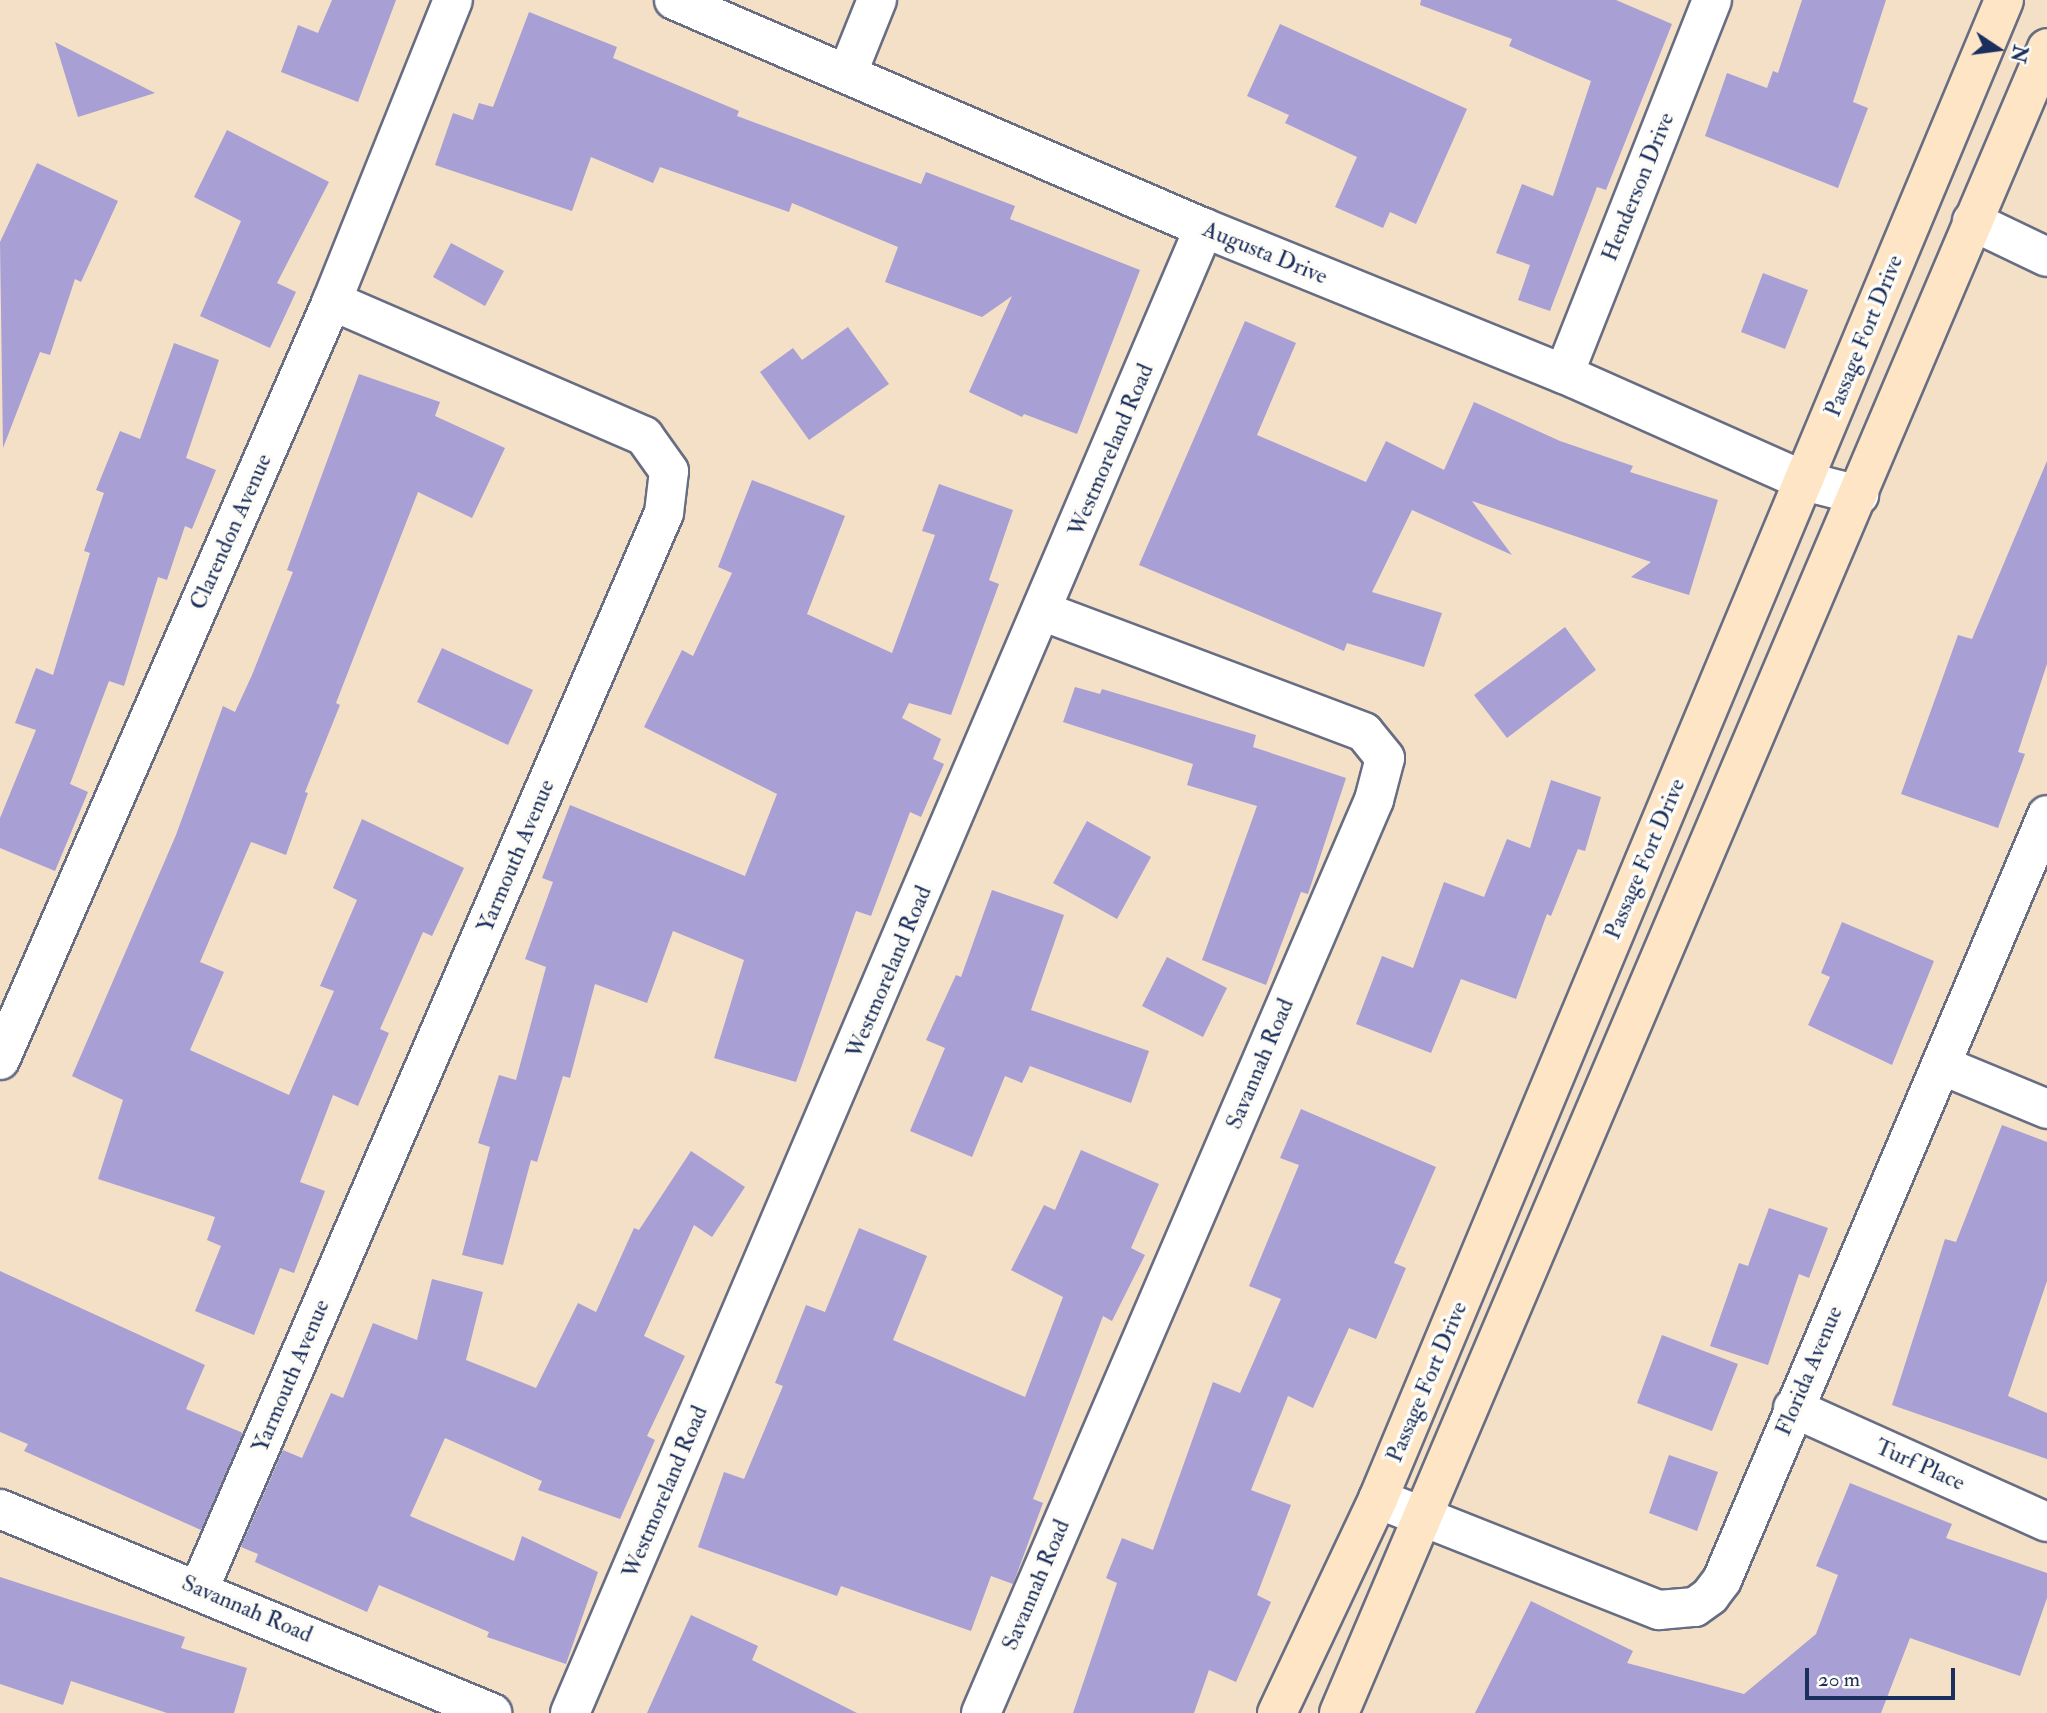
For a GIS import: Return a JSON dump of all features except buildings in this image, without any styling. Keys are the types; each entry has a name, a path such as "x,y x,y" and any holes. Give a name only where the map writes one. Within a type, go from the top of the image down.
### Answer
{"main road":[{"name":"Passage Fort Drive","path":"1277,1713 1378,1499 2004,0"},
{"path":"1339,1713 1425,1517 2047,48"}],"street":[{"name":"Clarendon Avenue","path":"0,1060 332,301 453,0"},
{"name":"Augusta Drive","path":"674,0 848,72 1204,228 1564,374 1804,481 1859,495"},
{"path":"848,72 877,0"},
{"name":"Henderson Drive","path":"1564,374 1712,0"},
{"path":"1972,221 2047,257"},
{"name":"Westmoreland Road","path":"570,1713 1044,612 1204,228"},
{"name":"Yarmouth Avenue","path":"199,1589 664,513 668,481 669,471 644,436 332,301"},
{"name":"Savannah Road","path":"981,1713 1374,800 1385,758 1364,732 1044,612"},
{"name":"Florida Avenue","path":"1378,1499 1660,1610 1695,1607 1722,1580 2047,815"},
{"path":"1941,1065 2047,1109"},
{"name":"Turf Place","path":"1793,1408 2047,1522"},
{"name":"Savannah Road","path":"0,1509 199,1589 492,1713"}]}
